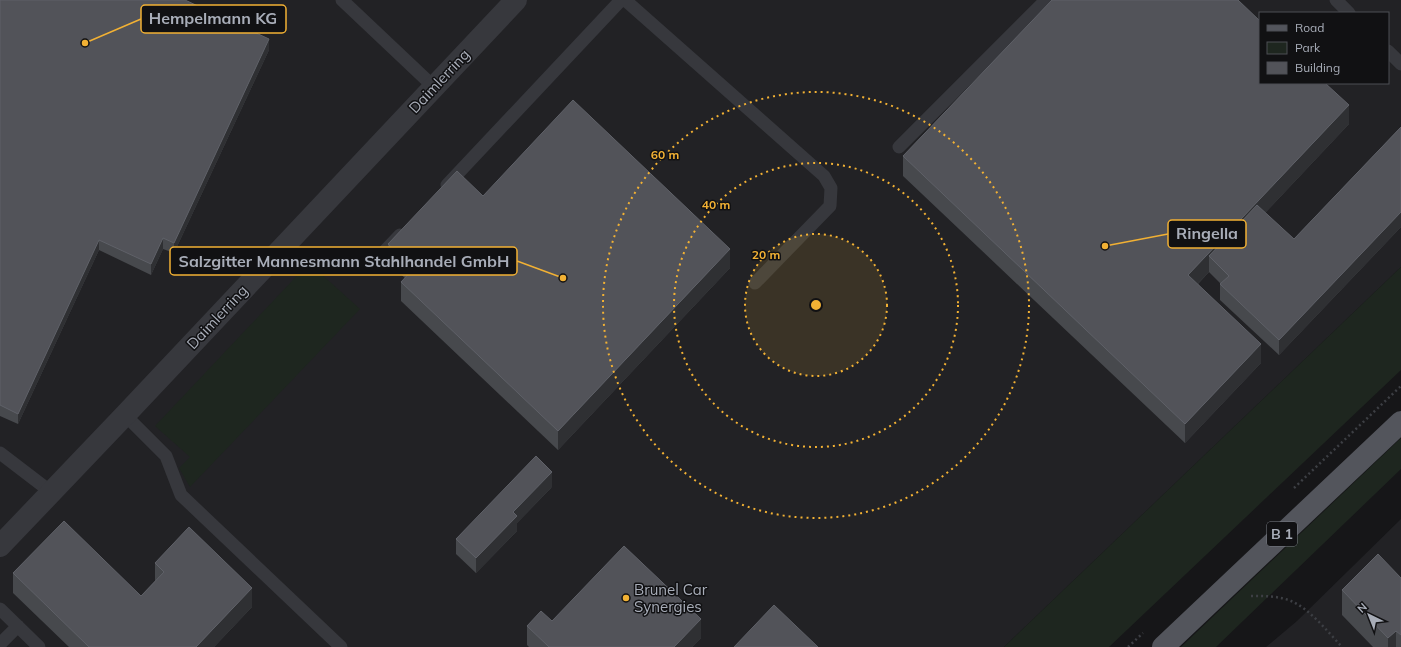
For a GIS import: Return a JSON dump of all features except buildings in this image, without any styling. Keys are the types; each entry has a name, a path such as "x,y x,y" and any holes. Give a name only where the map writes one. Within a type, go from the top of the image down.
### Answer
{"main road":[{"name":"B 1","path":"1163,647 1401,422"}],"street":[{"name":"Daimlerring","path":"0,546 516,0"}],"lane":[{"path":"342,0 434,87"},
{"path":"441,191 621,0"},
{"path":"625,0 824,176 831,188 830,206 756,283"},
{"path":"899,147 1046,0"},
{"path":"1336,0 1348,12"},
{"path":"1389,53 1401,64"},
{"path":"381,255 408,226"},
{"path":"125,415 166,456 181,495 341,647"},
{"path":"0,453 51,492"},
{"path":"0,610 39,647"},
{"path":"0,644 18,626"}],"path":[{"path":"1250,596 1272,596 1291,601 1312,616 1342,647"}],"shaded area":[{"path":"0,0 1401,0 1401,267 1004,647 0,647"},
{"path":"1401,519 1401,647 1266,647 1297,621"}],"green space":[{"path":"309,263 360,309 190,487 179,468 190,457 155,426"},
{"path":"1401,267 1401,370 1109,647 1004,647"},
{"path":"1401,438 1401,469 1216,647 1181,647"}],"place":[{"name":"Hempelmann KG","path":"85,43"},
{"name":"Ringella","path":"1105,246"},
{"name":"Salzgitter Mannesmann Stahlhandel GmbH","path":"563,278"},
{"name":"Brunel Car Synergies","path":"626,598"}]}
